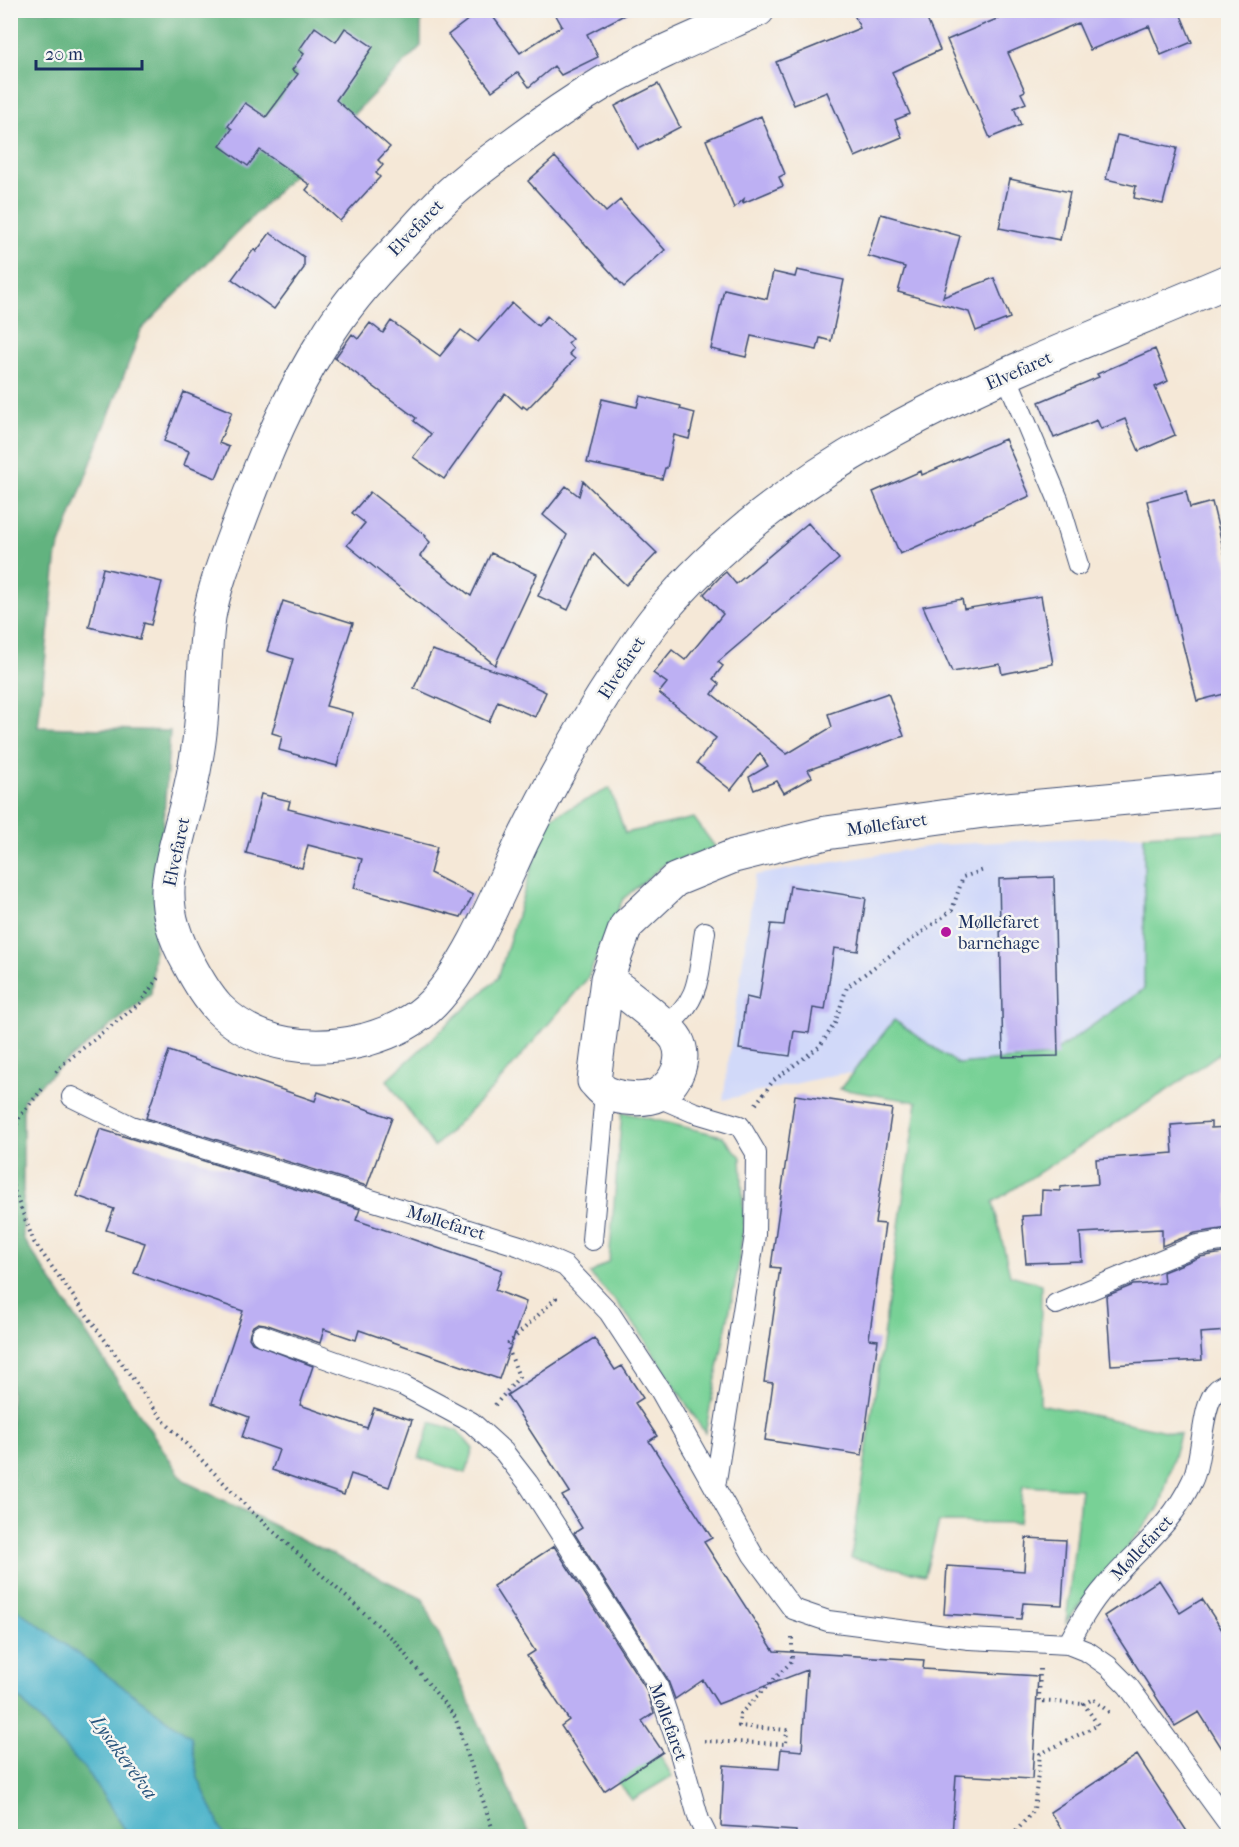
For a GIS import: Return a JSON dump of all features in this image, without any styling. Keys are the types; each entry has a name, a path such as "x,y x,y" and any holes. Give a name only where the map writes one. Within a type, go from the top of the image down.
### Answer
{"street":[{"name":"Elvefaret","path":"758,10 606,81 554,114 475,172 443,200 369,278 325,338 291,401 260,467 231,544 209,617 202,724 192,784 171,867 167,893 171,924 180,948 200,985 218,1007 240,1026 262,1038 286,1044 333,1046 389,1032 428,1009 444,991 484,922 542,801 609,686 649,626 686,581 724,545 773,505 827,468 912,420 1006,375 1228,281"},
{"name":"Møllefaret","path":"605,1093 594,1081 607,979 626,926 675,880 734,856 826,833 972,813 1228,789"},
{"path":"605,1093 628,1099 656,1096 672,1082 679,1070 681,1055 676,1039 664,1026 607,979"}],"lane":[{"path":"1006,375 1058,499 1078,565"},
{"path":"664,1026 677,1018 689,1005 696,988 705,933"},
{"path":"592,1240 605,1093"},
{"path":"656,1096 693,1112 740,1126 756,1153 755,1235 715,1487"},
{"name":"Møllefaret","path":"72,1097 131,1126 520,1246 566,1266 609,1312 660,1390 753,1555 793,1609"},
{"path":"1056,1304 1197,1245 1228,1240"},
{"name":"Møllefaret","path":"261,1335 404,1386 471,1422 504,1452 528,1483 657,1684 699,1820 707,1836"},
{"name":"Møllefaret","path":"1068,1644 1081,1619 1105,1587 1161,1530 1179,1507 1194,1478 1201,1455 1208,1403 1215,1390 1228,1383"},
{"path":"793,1609 828,1621 969,1639 1068,1644 1088,1652 1108,1666 1128,1686 1228,1823"}],"path":[{"path":"740,1126 773,1081 820,1046 835,1023 847,987 952,910 963,877 984,870"},
{"path":"56,1073 63,1064 140,1003 180,948"},
{"path":"10,1141 20,1116 49,1082"},
{"path":"10,1174 13,1188 34,1242 162,1419 254,1514 393,1639 455,1717 495,1836"},
{"path":"471,1422 495,1405 519,1377 507,1345 556,1298 550,1289"},
{"path":"678,1746 705,1741 786,1744 787,1730 739,1726 740,1714 792,1662 793,1609"},
{"path":"1039,1701 1084,1704 1093,1699 1111,1714"},
{"path":"1012,1836 1034,1810 1040,1754 1098,1725 1084,1704"}],"shaded area":[{"name":"Møllefaret barnehage","path":"1144,835 1144,989 1059,1064 839,1074 723,1100 755,875 937,845"}],"green space":[{"path":"11,11 421,11 421,46 141,330 57,553 38,727 170,731 151,994 63,1064 23,1100 23,1238 184,1481 423,1599 530,1836 11,1836"},
{"path":"610,788 625,833 694,818 716,848 665,864 623,899 587,979 497,1084 434,1147 387,1080 498,978 546,820"},
{"path":"1228,831 1228,1047 1171,1088 993,1202 1010,1275 1041,1284 1040,1404 1180,1434 1160,1507 1066,1622 1081,1489 1023,1486 1019,1523 939,1522 925,1575 851,1558 917,1102 840,1089 894,1020 958,1064 1049,1056 1144,989 1144,835"},
{"path":"622,1112 722,1136 741,1157 744,1223 738,1269 705,1433 638,1329 590,1274 609,1261"},
{"path":"431,1422 458,1431 473,1449 466,1473 419,1458"},
{"path":"658,1752 672,1776 632,1800 616,1780"}],"water":[{"name":"Lysakerelva","path":"10,1604 191,1737 198,1778 224,1836 129,1836 90,1775 11,1689"}],"building":[{"path":"481,10 488,10 520,53 562,26 553,10 634,10 587,34 598,57 561,75 554,66 529,87 518,72 492,91 448,35"},
{"path":"852,10 923,10 940,50 892,72 910,114 895,120 902,137 855,157 827,92 794,105 776,62 860,28"},
{"path":"1018,10 1185,10 1180,13 1192,42 1161,55 1149,26 1090,50 1078,23 1008,53 1025,91 1021,93 1026,103 1014,108 1021,125 990,138 947,40"},
{"path":"315,27 336,42 345,28 373,47 336,100 390,147 378,160 383,165 376,173 380,177 340,221 306,190 310,185 260,150 248,166 220,146 232,129 228,126 245,103 266,117 298,74 292,70 304,54 299,50"},
{"path":"658,84 680,127 638,149 615,106"},
{"path":"761,116 785,174 779,177 783,186 743,203 744,199 734,208 706,140"},
{"path":"1117,135 1177,148 1163,204 1134,198 1136,186 1106,179"},
{"path":"555,157 606,212 620,200 665,250 624,287 528,181"},
{"path":"1010,179 1070,192 1060,240 999,228"},
{"path":"881,214 960,236 943,297 994,278 1010,318 976,331 969,312 898,292 905,267 868,256"},
{"path":"270,233 304,257 304,268 274,309 232,279 254,249 256,252"},
{"path":"797,270 844,280 831,341 820,338 817,350 751,336 746,357 711,349 724,289 767,299 773,272 795,277"},
{"path":"512,303 538,326 547,316 572,339 568,343 573,349 569,354 575,359 527,409 523,406 522,408 505,393 444,479 413,457 431,434 414,421 416,418 335,358 352,334 358,339 370,323 383,333 391,321 440,356 461,330 478,342"},
{"path":"1155,349 1168,381 1155,387 1175,435 1139,451 1125,419 1101,429 1097,420 1054,438 1039,402 1099,377 1097,374"},
{"path":"184,392 232,412 219,443 229,447 216,478 184,465 189,451 164,441"},
{"path":"640,396 681,406 680,409 695,413 689,439 674,435 667,468 665,468 662,479 587,463 602,399 637,407"},
{"path":"1005,439 1030,496 900,554 873,492 921,471 922,475"},
{"path":"583,481 657,553 626,585 594,554 568,610 538,596 567,535 543,515 566,486 579,496"},
{"path":"1186,491 1190,508 1212,502 1228,568 1228,693 1197,701 1147,501"},
{"path":"370,492 426,536 430,542 420,556 471,596 491,553 537,574 495,665 347,545 365,523 352,513"},
{"path":"808,523 839,559 718,662 723,666 713,679 719,684 712,694 787,754 832,727 828,714 888,693 904,736 808,770 812,777 784,793 777,781 754,790 749,777 768,766 760,753 731,790 697,763 716,738 659,693 667,683 653,673 672,650 685,660 723,614 704,594 720,577 726,572 736,584"},
{"path":"103,568 162,582 151,625 144,623 140,639 89,627"},
{"path":"1041,596 1053,664 1002,674 1000,664 952,672 923,606 962,599 964,609"},
{"path":"283,601 353,623 326,706 353,713 337,766 279,750 282,736 272,733 293,659 267,651"},
{"path":"432,650 514,677 546,692 535,717 498,701 489,722 414,688"},
{"path":"261,794 290,801 288,809 437,847 430,873 473,895 461,917 354,888 362,859 308,845 302,868 246,853"},
{"path":"1054,877 1058,1056 1003,1057 999,879"},
{"path":"790,886 866,898 858,951 834,948 825,1010 813,1008 809,1033 794,1031 790,1056 739,1049 746,997 759,1000 771,924 784,925"},
{"path":"169,1051 315,1101 318,1092 392,1118 367,1186 146,1118"},
{"path":"795,1095 892,1109 875,1223 885,1224 869,1339 878,1340 862,1455 765,1440 773,1383 764,1382 780,1268 771,1267"},
{"path":"1211,1122 1211,1128 1228,1127 1228,1228 1195,1233 1162,1246 1162,1229 1080,1233 1082,1261 1026,1263 1022,1216 1041,1215 1042,1190 1060,1191 1060,1187 1098,1184 1096,1159 1173,1153 1171,1125"},
{"path":"100,1129 360,1209 356,1220 502,1270 495,1290 526,1302 499,1379 359,1330 356,1340 324,1329 320,1343 258,1323 250,1332 249,1338 252,1343 313,1366 300,1405 367,1428 374,1408 412,1420 389,1487 351,1474 344,1495 272,1470 279,1450 242,1437 249,1417 212,1403 243,1311 134,1273 145,1243 106,1230 114,1209 77,1196"},
{"path":"1228,1252 1228,1331 1200,1333 1202,1360 1111,1365 1106,1296 1133,1285 1164,1283 1163,1272 1200,1257"},
{"path":"594,1338 615,1370 622,1366 643,1398 635,1403 657,1436 649,1441 712,1538 704,1542 774,1651 924,1660 923,1669 1038,1676 1032,1779 956,1775 952,1836 796,1836 796,1831 721,1826 724,1765 779,1769 781,1749 802,1751 807,1670 718,1704 703,1680 675,1699 667,1678 574,1533 582,1528 562,1496 570,1492 507,1395"},
{"path":"1026,1538 1066,1540 1062,1605 1023,1603 1021,1619 944,1614 947,1566 1024,1571"},
{"path":"554,1546 646,1689 654,1713 642,1721 663,1752 604,1791 561,1726 569,1720 527,1656 535,1651 493,1586"},
{"path":"1159,1580 1180,1613 1202,1599 1228,1639 1228,1758 1199,1712 1175,1726 1104,1616"},
{"path":"1137,1755 1190,1836 1066,1836 1050,1812"}],"place":[{"name":"Møllefaret barnehage","path":"946,932"}]}
